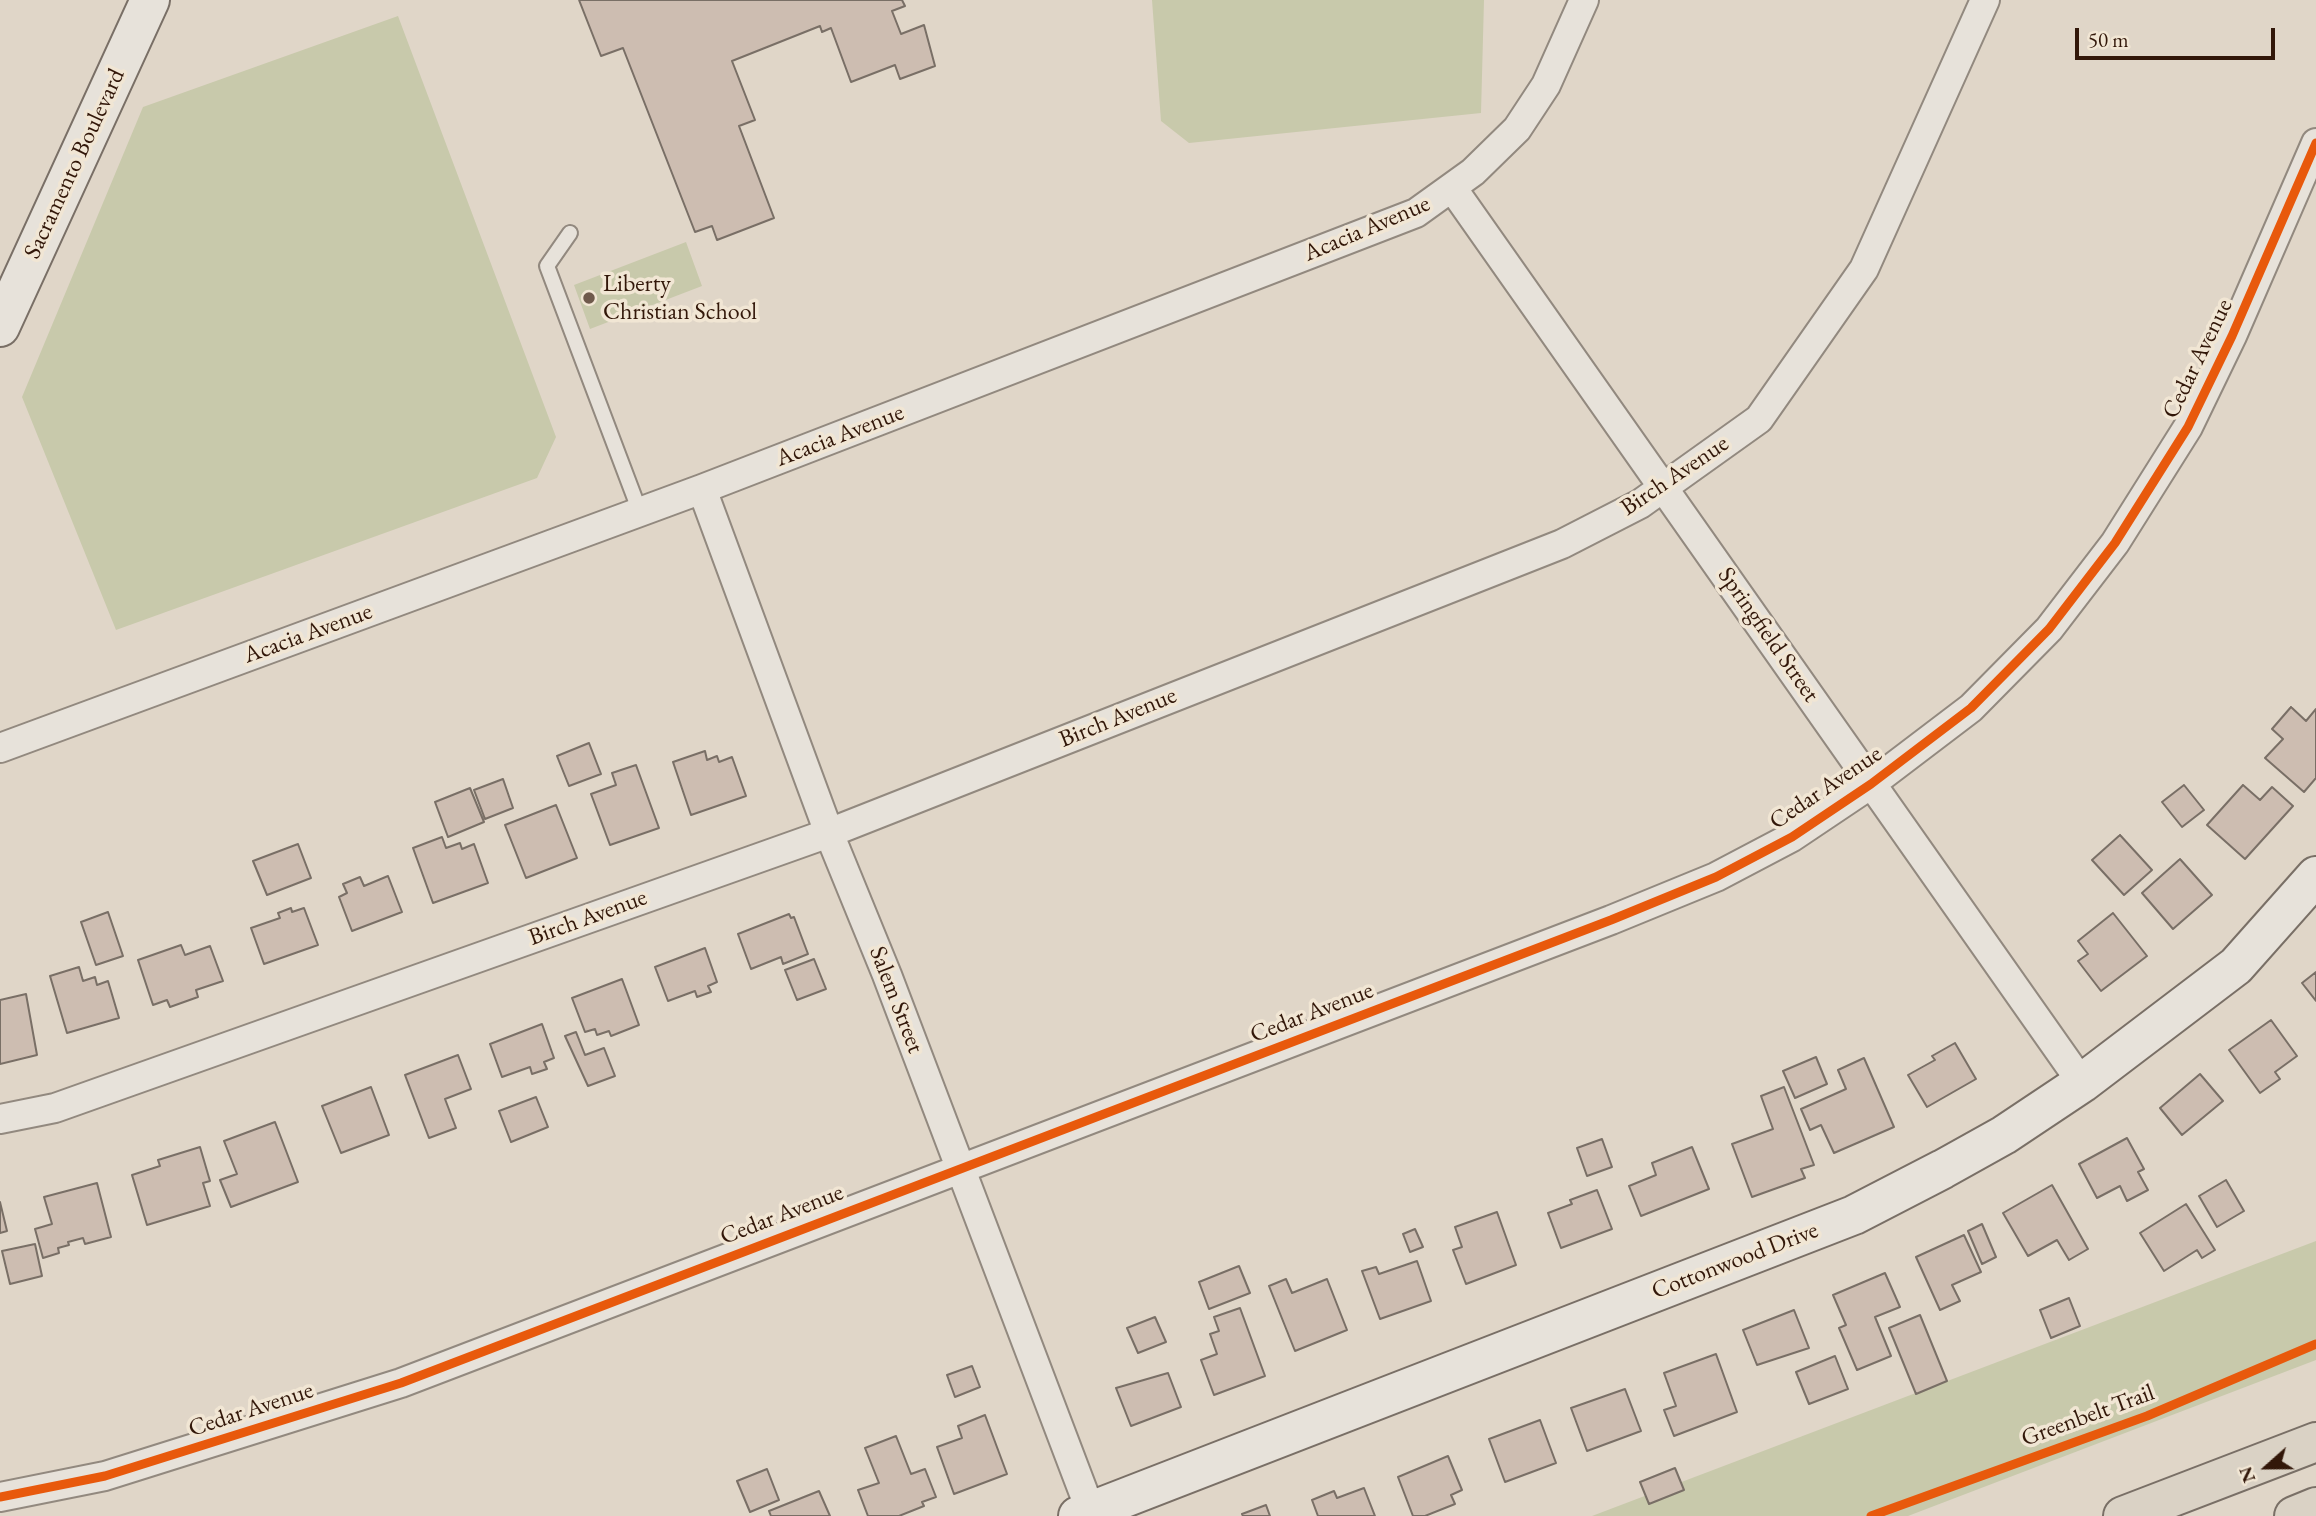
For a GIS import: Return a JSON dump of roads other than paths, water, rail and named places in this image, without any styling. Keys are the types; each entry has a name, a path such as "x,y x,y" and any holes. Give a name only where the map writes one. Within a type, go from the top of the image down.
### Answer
{"highway":[{"path":"2123,1516 2316,1442"},
{"path":"2294,1516 2316,1507"}],"street":[{"name":"Sacramento Boulevard","path":"0,327 150,0"},
{"name":"Acacia Avenue","path":"0,748 702,489 1426,208 1453,189 1502,146 1532,109 1546,85 1584,0"},
{"name":"Birch Avenue","path":"0,1119 55,1108 829,833 1562,544 1640,504 1759,419 1864,269 1985,0"},
{"name":"Cedar Avenue","path":"0,1497 105,1476 401,1383 1716,877 1792,836 1871,784 1972,708 2049,629 2115,543 2188,427 2232,336 2316,143"},
{"name":"Springfield Street","path":"1453,189 2082,1083"},
{"name":"Salem Street","path":"702,489 829,833 961,1168 1085,1514"},
{"name":"Cottonwood Drive","path":"1085,1514 1854,1214 2004,1135 2082,1083 2236,967 2316,876"}],"lane":[{"path":"570,233 547,267 640,512"}],"place":[{"name":"Liberty Christian School","path":"589,298"}]}
